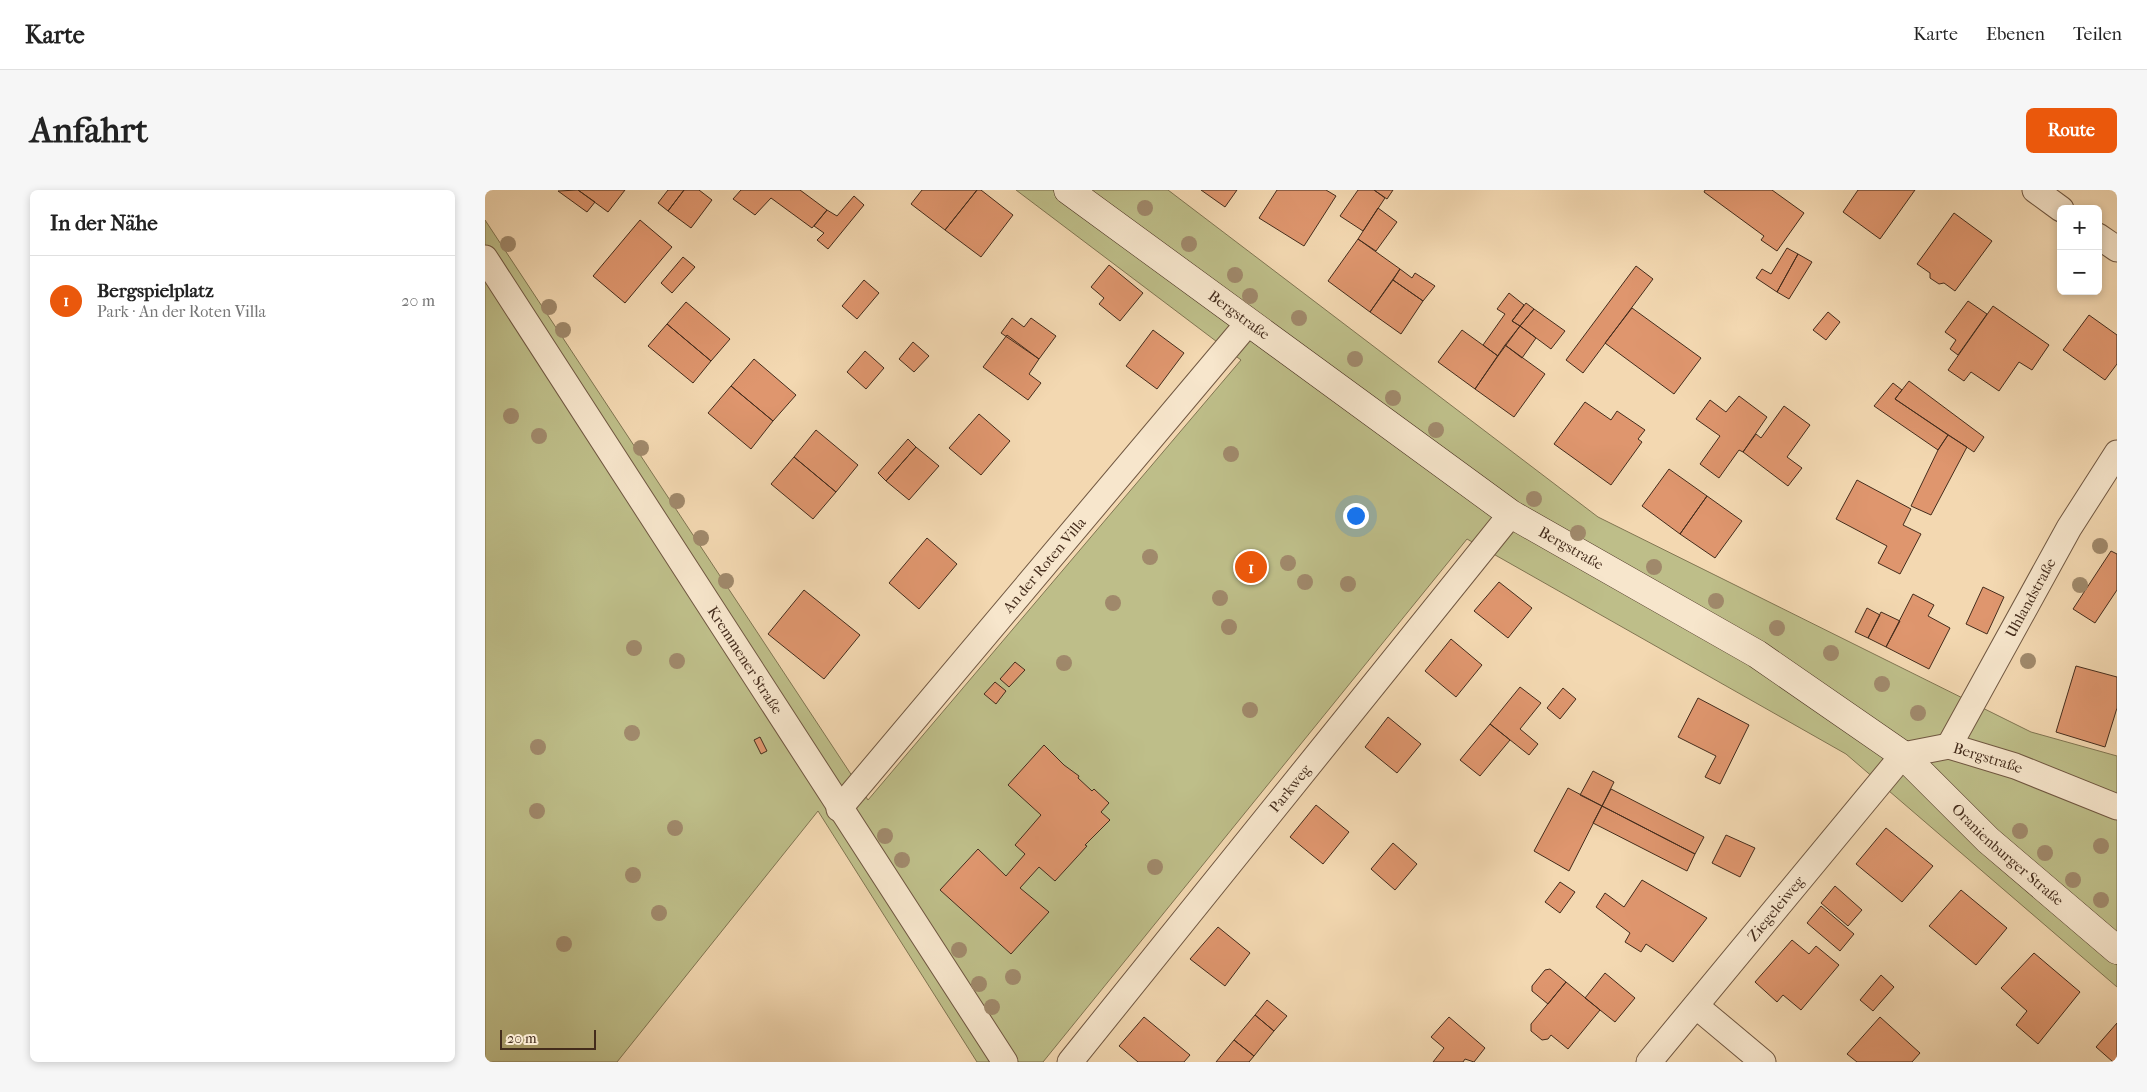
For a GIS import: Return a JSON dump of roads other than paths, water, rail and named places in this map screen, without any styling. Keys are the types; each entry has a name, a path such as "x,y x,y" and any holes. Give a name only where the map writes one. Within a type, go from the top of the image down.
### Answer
{"street":[{"name":"Bergstraße","path":"1068,190 1511,514 1757,654 1903,755 1949,746 2015,766 2117,807"},
{"path":"2035,190 2057,206"},
{"path":"2102,239 2117,249"},
{"name":"Kremmener Straße","path":"485,258 839,809 1005,1062"},
{"name":"An der Roten Villa","path":"839,809 1249,322"},
{"name":"Uhlandstraße","path":"1949,746 2069,528 2117,453"},
{"name":"Parkweg","path":"1070,1062 1511,514"},
{"name":"Oranienburger Straße","path":"1903,755 1988,840 2117,950"},
{"name":"Ziegeleiweg","path":"1649,1062 1903,755"},
{"path":"1696,1006 1763,1062"}],"place":[{"name":"Bergspielplatz","path":"1251,567"}]}
